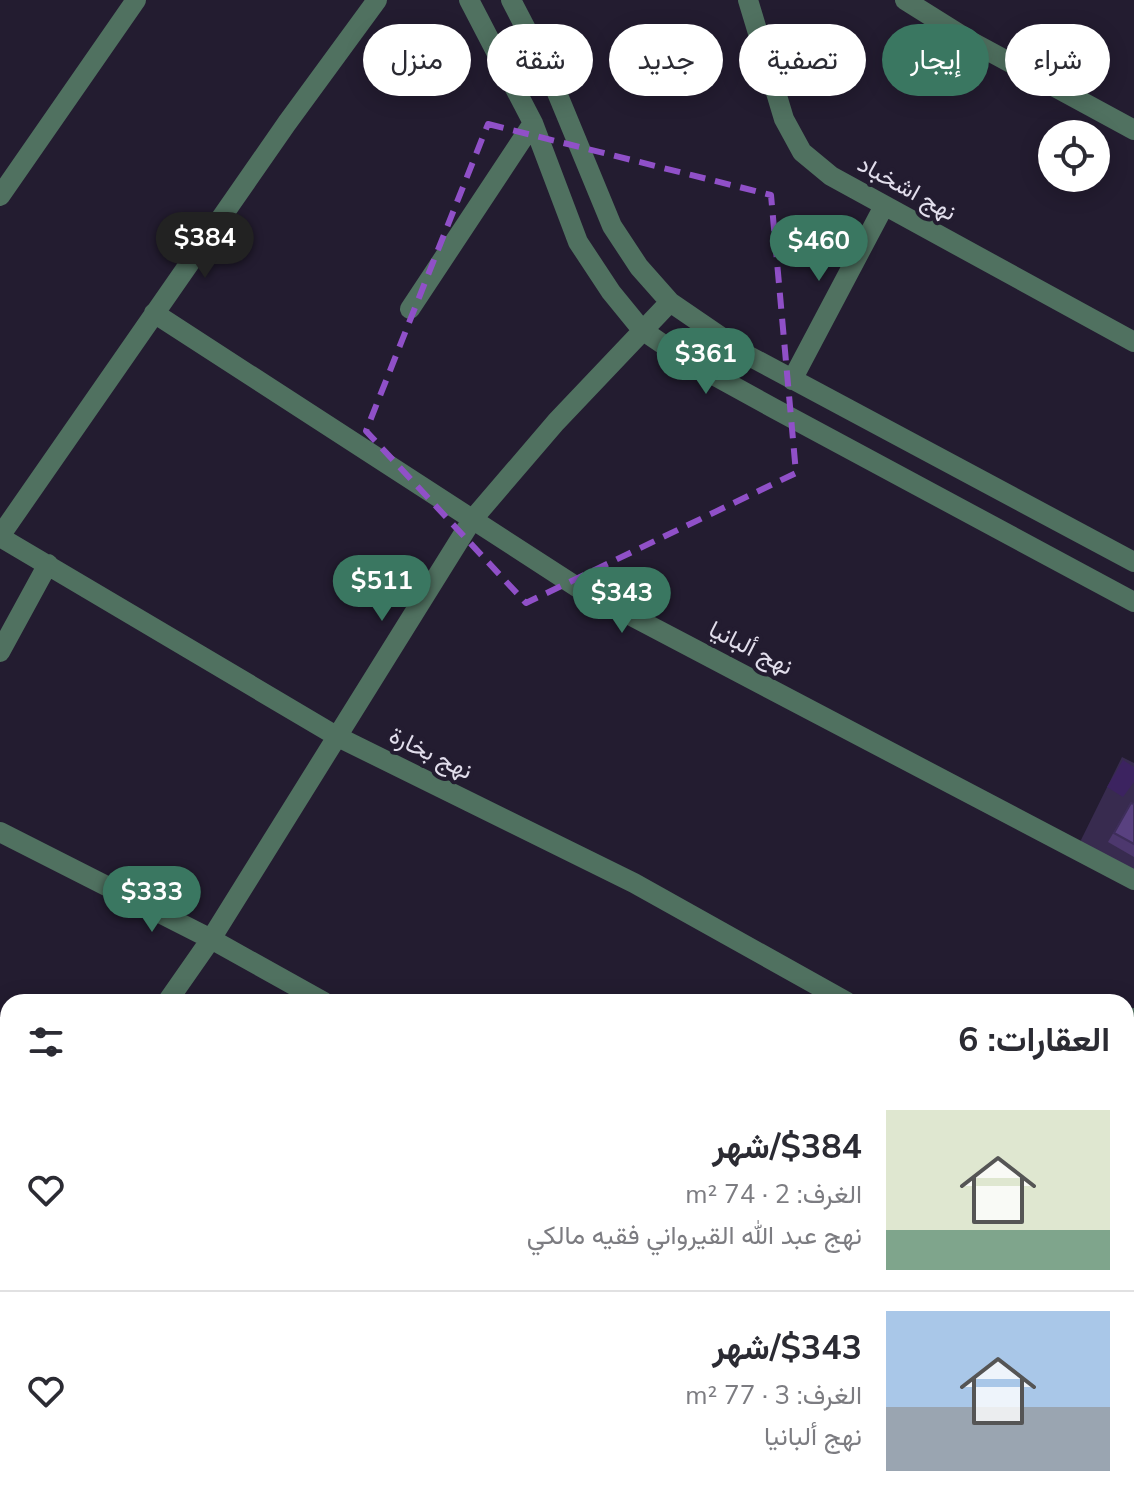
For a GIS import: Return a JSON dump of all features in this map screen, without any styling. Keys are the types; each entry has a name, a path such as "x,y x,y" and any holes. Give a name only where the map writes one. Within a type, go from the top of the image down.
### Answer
{"street":[{"path":"0,196 136,0"},
{"path":"0,536 377,0"},
{"path":"469,0 533,123 578,242 611,292 642,330 750,395 1134,602"},
{"path":"511,0 548,71 612,226 639,267 670,302 711,332 792,380 1134,562"},
{"path":"905,0 972,42 1134,130"},
{"name":"نهج اشخباد","path":"751,1 784,119 802,152 831,176 1134,342"},
{"path":"410,309 533,123"},
{"path":"792,380 884,206"},
{"path":"173,994 211,939 472,520 556,422 670,302"},
{"name":"نهج ألبانيا","path":"154,313 580,589 1134,880"},
{"name":"نهج بخارة","path":"0,536 338,737 634,883 833,994"},
{"path":"0,652 48,564"},
{"path":"0,832 211,939 310,994"}],"highlighted area":[{"path":"488,124 771,195 796,473 526,603 366,431"}],"shaded area":[{"path":"1122,757 1134,763 1134,871 1080,842"},
{"path":"1123,760 1134,767 1134,782 1123,797 1107,787"}],"building":[{"path":"1131,803 1134,804 1134,844 1114,833"}]}
